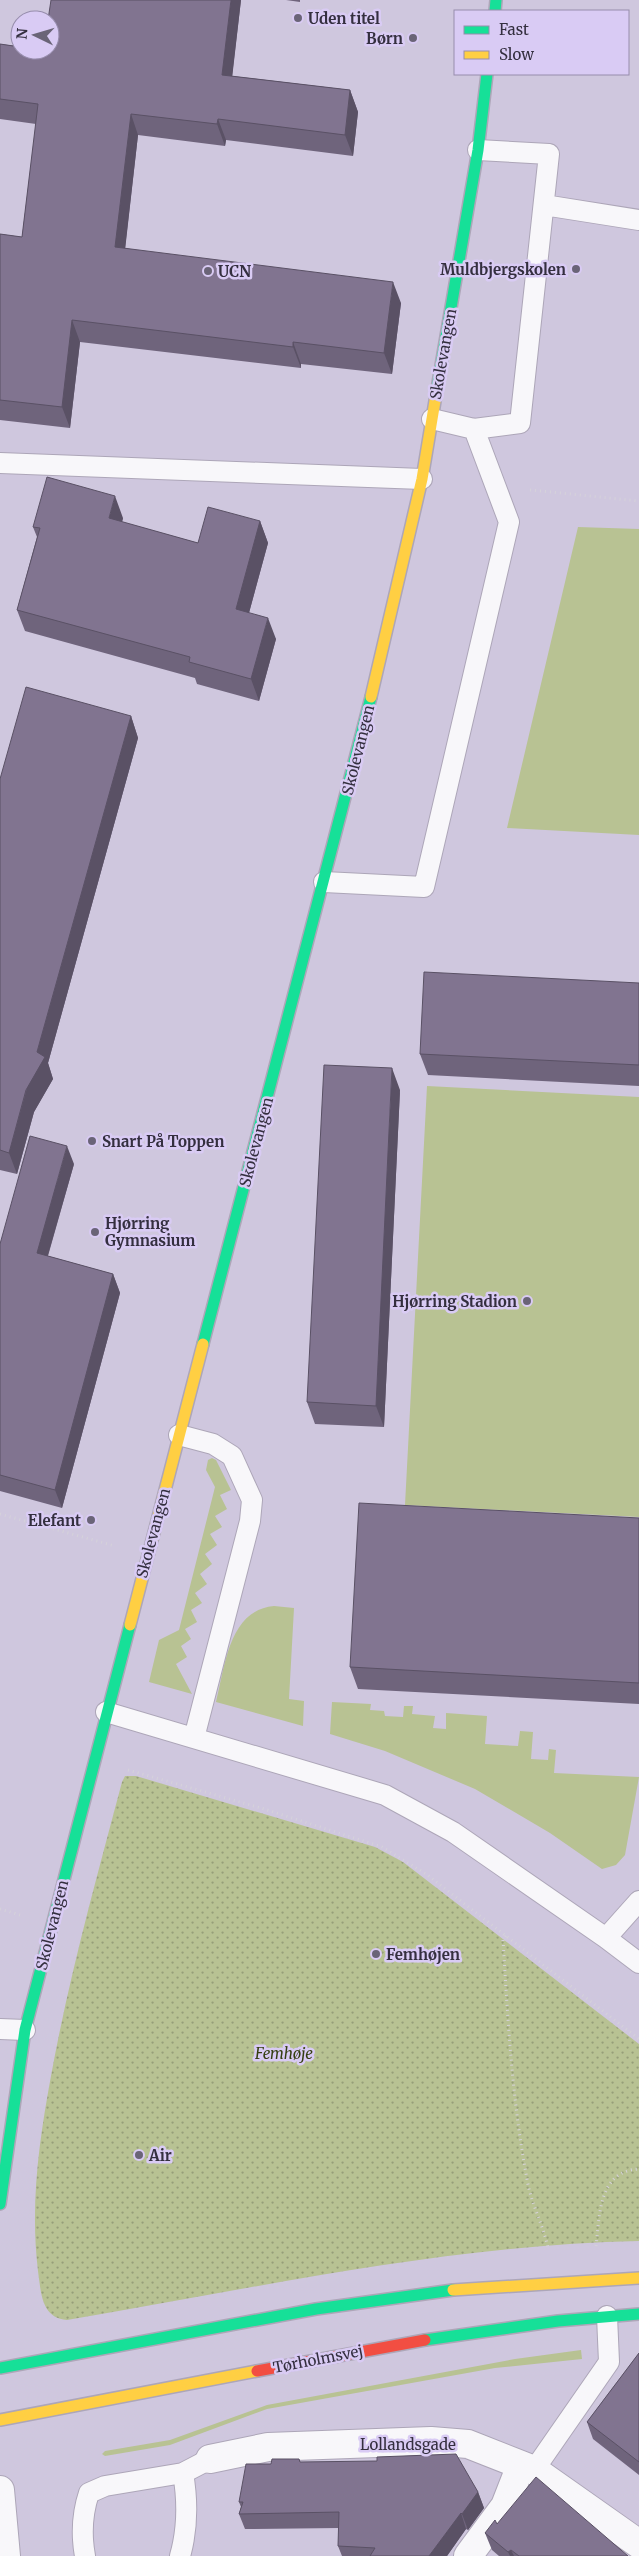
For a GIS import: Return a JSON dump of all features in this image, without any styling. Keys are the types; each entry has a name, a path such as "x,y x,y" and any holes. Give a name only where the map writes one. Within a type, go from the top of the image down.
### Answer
{"street":[{"name":"Skolevangen","path":"0,2204 25,2030 106,1712 384,648 422,479 478,150 487,75"},
{"path":"0,2368 171,2338 317,2309 422,2294 552,2281 639,2278"},
{"name":"Tørholmsvej","path":"0,2420 428,2338 554,2320 639,2314"},
{"name":"Lollandsgade","path":"210,2459 268,2447 452,2441 468,2444 528,2467 639,2544"},
{"path":"468,2556 505,2506 528,2467"},
{"path":"0,2490 6,2556"}],"lane":[{"path":"432,420 474,429 520,423 549,154 478,150"},
{"path":"544,205 639,220"},
{"path":"324,882 424,887 509,522 474,429"},
{"path":"0,463 422,479"},
{"path":"179,1435 213,1444 232,1456 252,1500 250,1521 194,1738"},
{"path":"106,1712 385,1795 453,1832 606,1938 639,1964"},
{"path":"606,1938 639,1901"},
{"path":"0,2029 25,2030"},
{"path":"528,2467 609,2362 607,2316"},
{"path":"85,2556 82,2539 83,2510 89,2493 105,2486 182,2473 210,2459"},
{"path":"180,2556 186,2523 187,2499 182,2473"}],"path":[{"path":"495,486 639,501"},
{"path":"0,1514 148,1555"},
{"path":"94,1760 374,1843 426,1874 639,2039"},
{"path":"506,1936 503,1940 515,2111 532,2206 548,2246 552,2281"},
{"path":"592,2279 604,2191 619,2175 629,2170 639,2170"}],"green space":[{"path":"578,527 639,529 639,835 507,828"},
{"name":"Hjørring Stadion","path":"427,1086 639,1097 639,1517 405,1505"},
{"path":"212,1458 216,1460 231,1490 220,1495 227,1509 215,1516 222,1527 210,1534 217,1545 205,1554 212,1564 200,1574 207,1584 195,1593 202,1603 191,1610 197,1622 185,1629 191,1639 181,1646 187,1657 176,1664 192,1694 149,1682 159,1640 179,1630 215,1487 206,1470 208,1460"},
{"path":"274,1606 294,1608 289,1699 304,1701 303,1726 216,1702 226,1657 238,1629 247,1618 259,1610"},
{"path":"332,1702 371,1704 370,1710 384,1711 385,1716 403,1717 404,1706 413,1706 412,1714 435,1716 433,1728 446,1729 446,1713 487,1716 485,1744 518,1746 520,1731 533,1732 531,1759 548,1760 549,1749 556,1750 554,1773 639,1777 625,1855 616,1865 602,1869 550,1833 475,1789 385,1751 330,1734"},
{"name":"Femhøje","path":"125,1776 136,1776 375,1847 403,1862 639,2044 639,2241 567,2244 423,2259 67,2320 52,2314 47,2309 42,2295 36,2246 35,2197 43,2125 58,2039 75,1965"},
{"path":"581,2350 582,2359 495,2368 267,2409 170,2445 105,2456 102,2454 105,2451 170,2440 267,2405 515,2359"}],"building":[{"path":"51,0 231,0 222,75 350,90 345,135 218,119 217,124 131,114 115,247 393,282 384,353 293,342 293,347 72,320 62,407 0,400 0,234 22,237 38,104 0,99 0,44 10,46 10,60 60,60 60,10 50,10"},
{"path":"47,477 115,496 109,518 198,543 208,507 260,521 236,609 268,618 251,679 189,662 190,657 17,610 40,528 33,527"},
{"path":"26,687 131,716 37,1052 45,1057 26,1090 9,1153 0,1150 0,779"},
{"path":"424,972 639,983 639,1065 420,1054"},
{"path":"324,1065 392,1068 376,1406 307,1402"},
{"path":"30,1136 67,1146 37,1253 113,1274 55,1490 0,1475 0,1244"},
{"path":"359,1503 639,1518 639,1683 350,1667"},
{"path":"639,2353 639,2462 587,2422"},
{"path":"456,2454 478,2492 429,2556 370,2556 375,2548 338,2546 339,2512 239,2514 243,2502 239,2502 246,2464 271,2464 272,2459 299,2459 300,2462 377,2461 377,2457"},
{"path":"536,2477 628,2556 519,2556 511,2550 508,2552 485,2533 495,2520 497,2524"}],"traffic: fast":[{"path":"495,10 496,0"},
{"path":"436,395 478,150 487,75"},
{"path":"203,1344 371,697"},
{"path":"0,2204 25,2030 130,1625"},
{"path":"0,2368 316,2309 453,2290"},
{"path":"425,2340 558,2321 639,2314"}],"traffic: slow":[{"path":"371,697 422,479 436,395"},
{"path":"130,1625 203,1344"},
{"path":"453,2290 639,2278"},
{"path":"0,2420 257,2371"}],"traffic: jam":[{"path":"257,2371 425,2340"}],"place":[{"name":"Uden titel","path":"298,18"},
{"name":"Børn","path":"413,38"},
{"name":"Muldbjergskolen","path":"576,269"},
{"name":"UCN","path":"208,271"},
{"name":"Snart På Toppen","path":"92,1141"},
{"name":"Hjørring Gymnasium","path":"95,1232"},
{"name":"Hjørring Stadion","path":"527,1301"},
{"name":"Elefant","path":"91,1520"},
{"name":"Femhøjen","path":"376,1954"},
{"name":"Air","path":"139,2155"}]}
